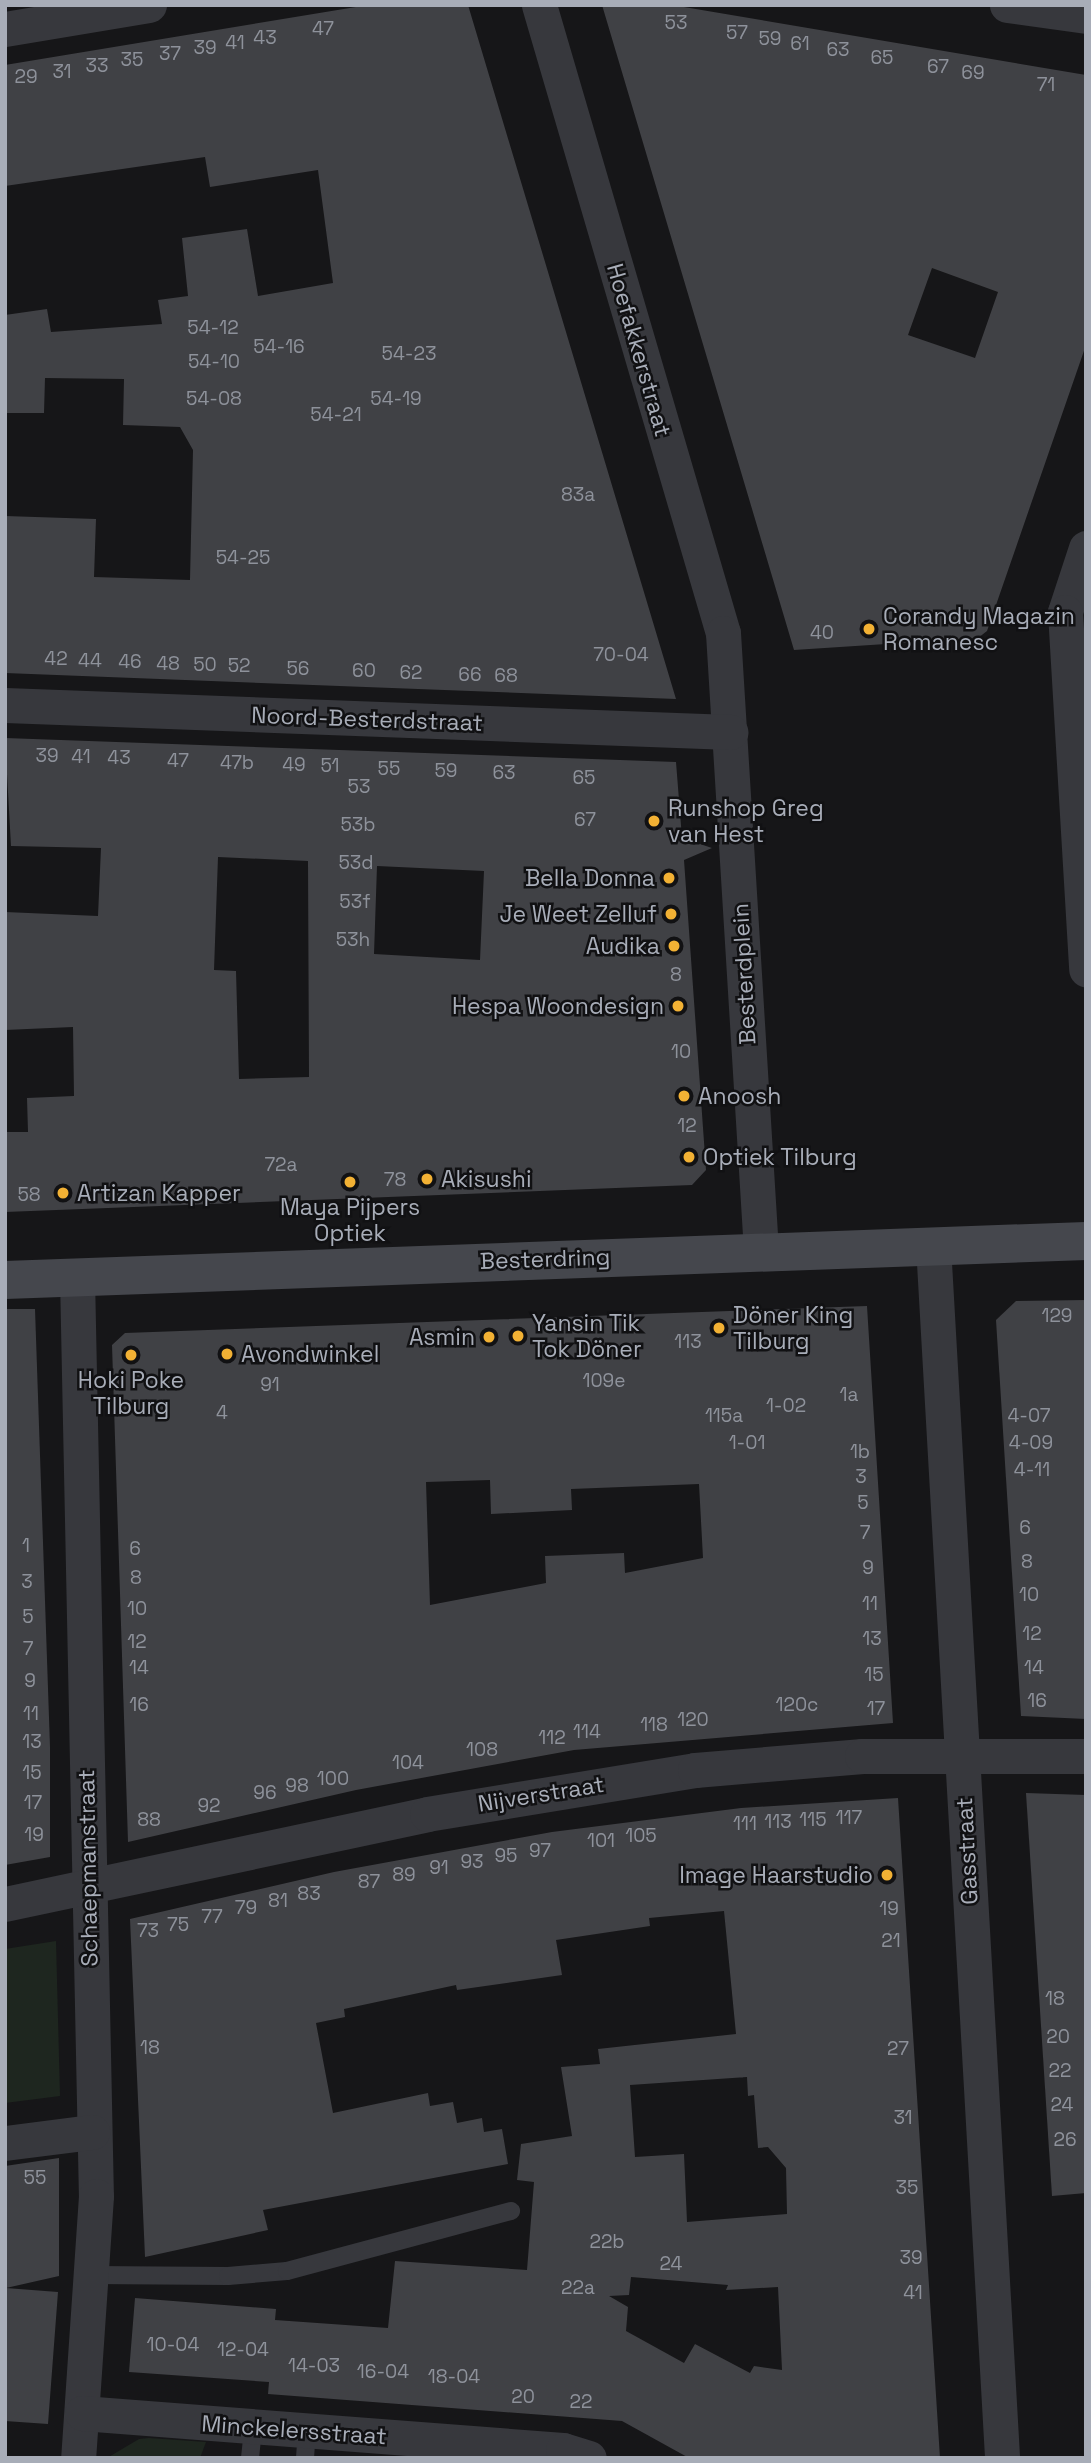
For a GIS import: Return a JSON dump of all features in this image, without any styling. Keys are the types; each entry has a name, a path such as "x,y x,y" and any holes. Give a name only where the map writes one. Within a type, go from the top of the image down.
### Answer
{"street":[{"path":"5,29 149,5"},
{"name":"Hoefakkerstraat","path":"539,5 723,633 728,697"},
{"path":"1007,5 1086,16"},
{"path":"1086,548 1065,612 1076,669 1086,969"},
{"name":"Besterdplein","path":"728,697 761,1251"},
{"name":"Noord-Besterdstraat","path":"5,705 730,732"},
{"name":"Besterdring","path":"5,1280 1086,1241"},
{"name":"Gasstraat","path":"933,1245 1002,2458"},
{"name":"Schaepmanstraat","path":"77,1277 92,2132 96,2196 78,2458"},
{"name":"Nijverstraat","path":"5,1904 541,1792 695,1770 961,1754 1086,1756"},
{"path":"5,2143 92,2132"},
{"name":"Minckelersstraat","path":"82,2413 252,2442 563,2450 589,2458"}],"lane":[{"path":"92,2275 229,2276 287,2271 511,2211"}],"shaded area":[{"path":"56,1941 60,2096 5,2103 5,1949"},
{"path":"139,2439 206,2442 200,2458 107,2458"}],"building":[{"path":"368,5 468,5 676,699 5,673 5,516 96,519 94,577 190,580 193,450 180,427 123,425 124,379 45,378 44,413 5,413 5,315 47,309 51,332 162,324 158,300 188,296 182,238 247,229 258,296 333,283 318,170 210,187 205,157 5,186 5,65"},
{"path":"602,5 672,5 1086,75 1086,345 987,631 978,638 794,650","holes":["932,268 998,292 975,358 908,335"]},
{"path":"5,738 676,762 682,838 712,848 684,860 706,1170 692,1185 5,1212 5,1132 28,1132 27,1098 74,1096 73,1027 5,1030 5,912 98,916 101,848 11,846","holes":["218,857 308,861 309,1077 239,1079 236,971 214,970","377,866 484,871 480,960 374,954"]},
{"path":"1086,1300 1086,1719 1021,1716 996,1320 1016,1301"},
{"path":"867,1306 893,1723 574,1750 356,1790 128,1842 112,1345 125,1333","holes":["490,1480 491,1514 572,1510 571,1489 699,1484 703,1558 625,1573 624,1553 545,1556 546,1583 430,1605 426,1482"]},
{"path":"5,1309 35,1309 50,1747 50,1857 5,1865"},
{"path":"1026,1793 1086,1795 1086,2193 1052,2196"},
{"path":"898,1798 940,2458 689,2458 622,2421 268,2394 269,2382 129,2372 135,2298 276,2309 275,2320 388,2328 395,2261 527,2270 534,2182 517,2180 521,2144 572,2136 561,2067 600,2064 598,2049 736,2034 724,1911 649,1918 650,1926 556,1940 562,1975 457,1990 456,1985 344,2009 345,2017 316,2023 333,2113 428,2093 430,2106 453,2102 457,2123 482,2118 484,2132 502,2129 508,2164 263,2210 268,2230 145,2257 130,1919 334,1872 552,1832 741,1808","holes":["747,2077 748,2096 754,2095 758,2148 768,2147 786,2168 787,2214 687,2222 684,2154 635,2157 630,2085","631,2277 728,2285 726,2290 778,2287 782,2370 754,2366 750,2373 695,2344 684,2363 626,2331 628,2307 609,2296 629,2295"]},
{"path":"59,2158 59,2276 6,2288 58,2292 48,2424 5,2421 5,2166"}],"place":[{"name":"Corandy Magazin Romanesc","path":"869,629"},
{"name":"Runshop Greg van Hest","path":"654,821"},
{"name":"Bella Donna","path":"669,878"},
{"name":"Je Weet Zelluf","path":"671,914"},
{"name":"Audika","path":"674,946"},
{"name":"Hespa Woondesign","path":"678,1006"},
{"name":"Anoosh","path":"684,1096"},
{"name":"Optiek Tilburg","path":"689,1157"},
{"name":"Akisushi","path":"427,1179"},
{"name":"Maya Pijpers Optiek","path":"350,1182"},
{"name":"Artizan Kapper","path":"63,1193"},
{"name":"Döner King Tilburg","path":"719,1328"},
{"name":"Yansin Tik Tok Döner","path":"518,1336"},
{"name":"Asmin","path":"489,1337"},
{"name":"Avondwinkel","path":"227,1354"},
{"name":"Hoki Poke Tilburg","path":"131,1355"},
{"name":"Image Haarstudio","path":"887,1875"}]}
